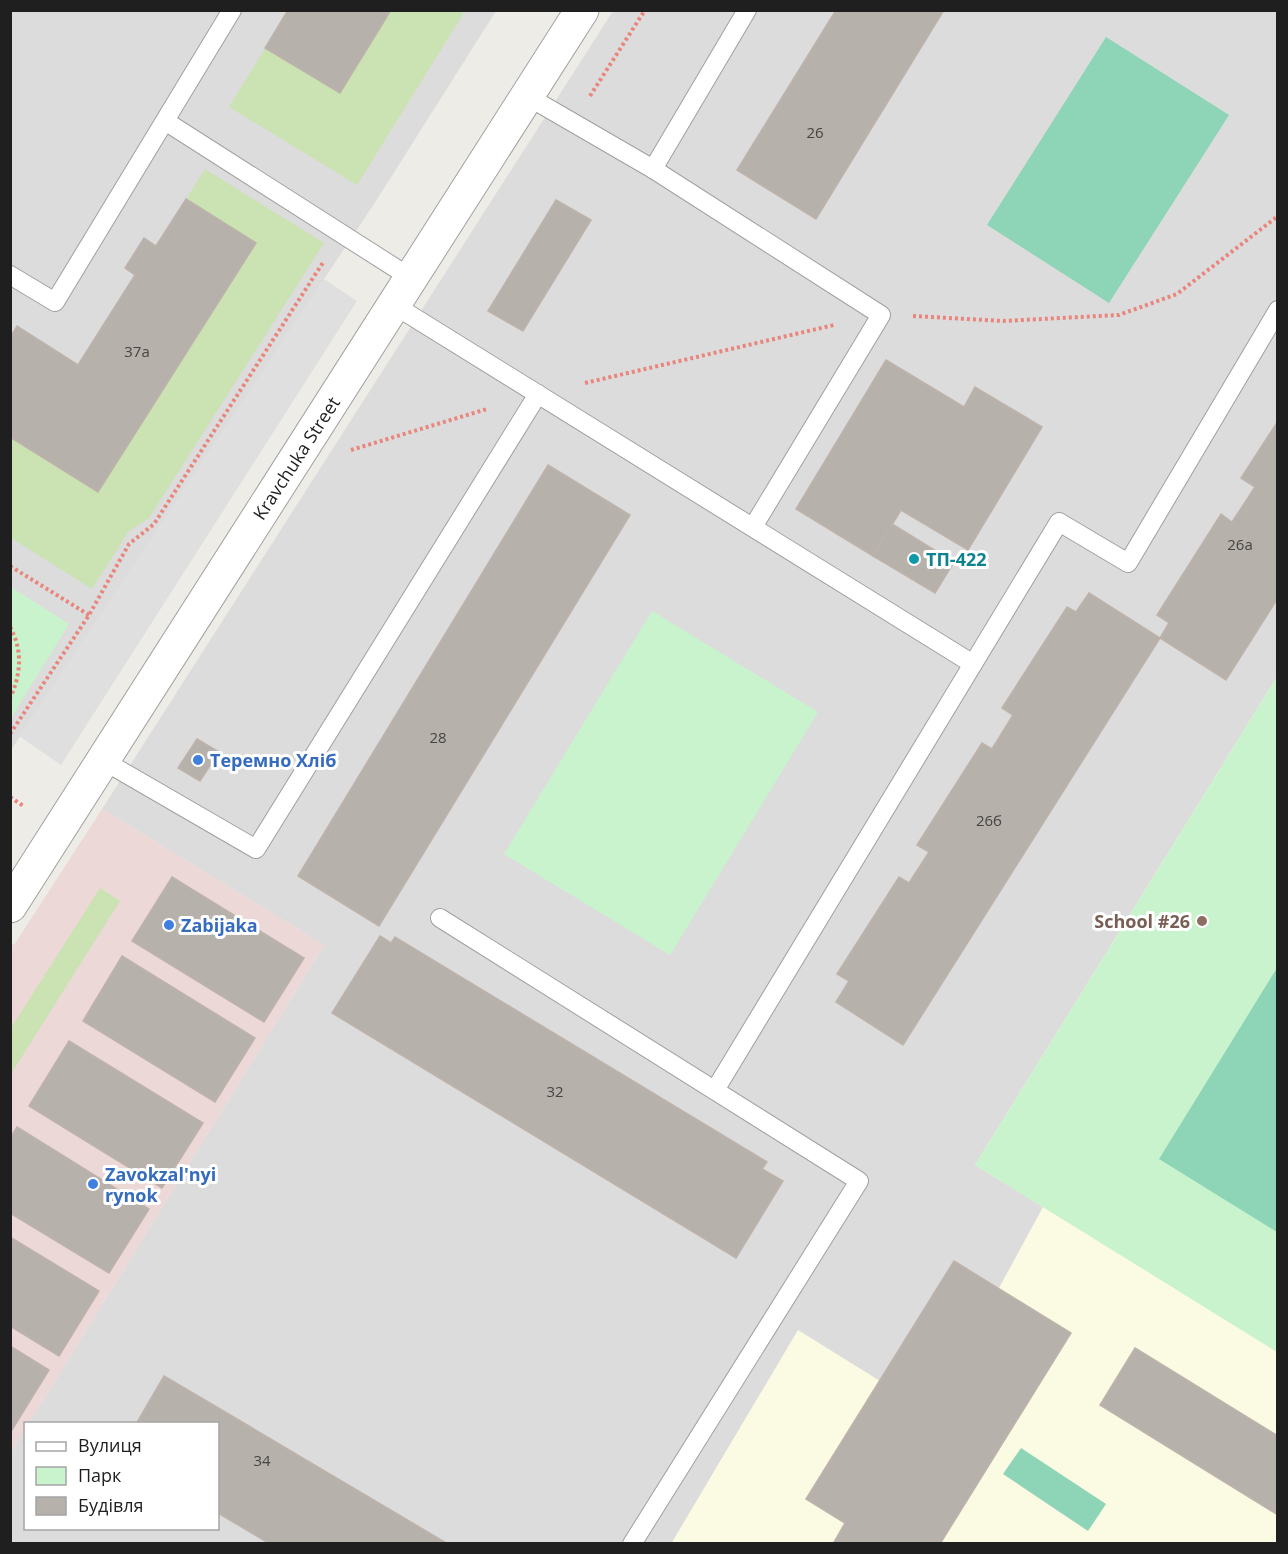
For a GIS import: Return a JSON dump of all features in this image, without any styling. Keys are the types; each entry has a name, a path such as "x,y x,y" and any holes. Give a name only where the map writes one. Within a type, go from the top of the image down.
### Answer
{"street":[{"name":"Kravchuka Street","path":"10,906 105,761 582,10"}],"lane":[{"path":"10,275 55,302 232,10"},
{"path":"653,169 747,10"},
{"path":"527,96 653,169 881,315 753,527"},
{"path":"165,121 411,278"},
{"path":"394,305 973,664"},
{"path":"715,1090 1059,522 1128,563 1278,310"},
{"path":"105,761 256,849 538,394"},
{"path":"440,918 860,1181 632,1544"}],"path":[{"path":"573,122 645,10"},
{"path":"290,468 538,394 881,315 1003,321 1119,315 1177,294 1278,216"},
{"path":"10,734 89,615 129,544 154,524 343,233"},
{"path":"10,566 89,615"},
{"path":"10,627 18,648 20,666 10,698"}],"shaded area":[{"path":"11,11 496,11 376,201 11,750"},
{"path":"613,11 1277,11 1277,1543 11,1544 11,1448 13,1449 24,1431 24,1530 219,1530 219,1422 30,1422 324,945 102,809"},
{"path":"324,279 357,301 61,765 19,736"},
{"name":"School #26","path":"1277,677 1277,1543 671,1544 798,1330 880,1381 954,1261 999,1288 1043,1207 975,1165"},
{"name":"Zavokzal'nyi rynok","path":"102,809 324,945 30,1422 24,1422 24,1431 13,1449 11,1448 11,943 14,945"}],"green space":[{"path":"391,11 465,11 357,185 229,107 265,48 340,93"},
{"path":"1106,37 1229,115 1109,303 987,225"},
{"path":"205,169 324,243 149,518 129,531 92,589 11,538 10,437 98,492 256,244 186,199"},
{"path":"11,587 69,624 11,718"},
{"path":"652,611 818,712 670,955 504,854"},
{"path":"1277,677 1277,1352 975,1165"},
{"path":"100,888 120,901 11,1074 11,1028"},
{"path":"1277,968 1277,1232 1159,1159"},
{"path":"1021,1448 1106,1504 1088,1531 1003,1474"}],"building":[{"path":"288,10 391,10 340,93 265,48"},
{"path":"836,10 944,10 816,219 737,170"},
{"path":"186,199 256,243 98,492 10,437 10,338 17,326 78,365 135,275 125,268 144,238 156,246"},
{"path":"556,200 591,220 523,331 488,311"},
{"path":"886,360 964,407 975,387 1042,427 968,550 901,510 873,556 796,509"},
{"path":"1278,421 1278,598 1226,680 1160,638 1169,623 1157,615 1221,514 1232,522 1255,487 1241,478"},
{"path":"548,465 630,515 379,926 298,876"},
{"name":"ТП-422","path":"892,524 954,562 935,593 873,556"},
{"path":"1089,593 1160,638 903,1045 836,1002 849,981 837,974 899,877 909,883 929,852 917,845 982,743 992,749 1013,715 1002,708 1067,607 1076,612"},
{"name":"Теремно Хліб","path":"197,739 219,752 200,781 178,768"},
{"path":"172,877 304,958 264,1022 132,941"},
{"path":"380,936 391,943 395,937 767,1162 762,1169 783,1181 736,1258 332,1013"},
{"path":"122,956 255,1038 215,1102 83,1021"},
{"path":"69,1041 203,1123 162,1188 29,1106"},
{"path":"17,1127 149,1209 109,1273 10,1213 10,1138"},
{"path":"10,1237 99,1291 59,1356 10,1326"},
{"path":"954,1261 1071,1333 940,1544 833,1544 845,1523 806,1499"},
{"path":"10,1346 49,1370 10,1433"},
{"path":"1135,1348 1278,1436 1278,1515 1100,1405"},
{"path":"164,1376 448,1544 270,1544 219,1514 219,1422 137,1422"}],"place":[{"name":"ТП-422","path":"914,559"},
{"name":"Теремно Хліб","path":"198,760"},
{"name":"School #26","path":"1202,921"},
{"name":"Zabijaka","path":"169,925"},
{"name":"Zavokzal'nyi rynok","path":"93,1184"}]}
